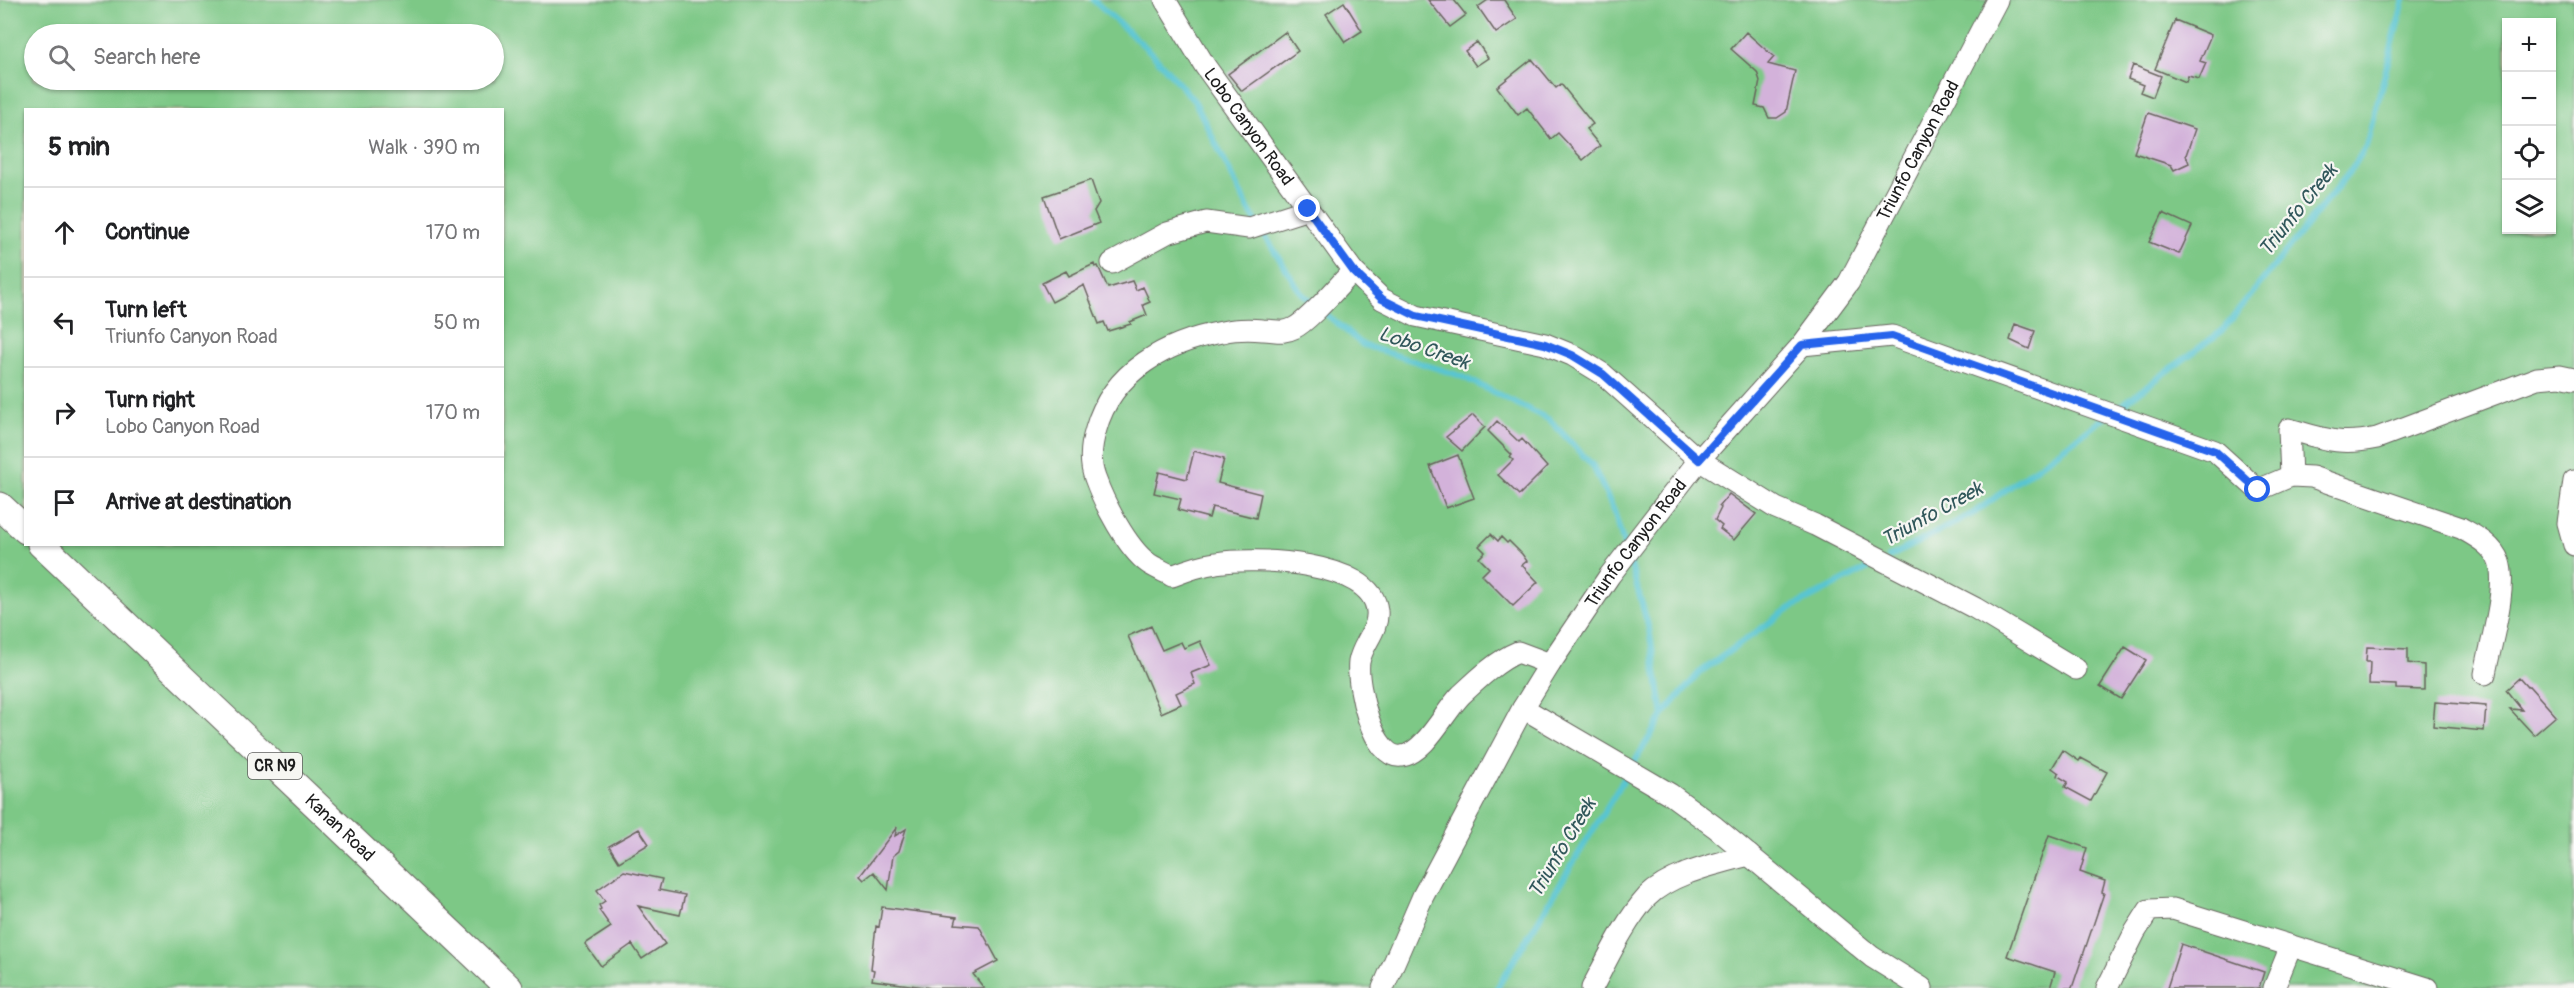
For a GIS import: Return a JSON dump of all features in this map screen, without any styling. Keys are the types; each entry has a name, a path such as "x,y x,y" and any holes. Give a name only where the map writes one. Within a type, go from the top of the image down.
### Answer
{"main road":[{"path":"0,506 24,528"},
{"name":"Kanan Road","path":"43,546 509,988"}],"street":[{"name":"Lobo Canyon Road","path":"1165,0 1205,66 1308,209 1353,271 1382,299 1416,316 1545,344 1572,355 1603,374 1699,460 1776,508 1815,525 1975,608 2076,669"},
{"name":"Triunfo Canyon Road","path":"1383,988 1423,896 1523,708 1550,664 1610,575 1699,460 1802,345 1849,282 1997,0"},
{"path":"1112,263 1167,233 1206,222 1249,228 1308,209"},
{"path":"1353,271 1296,327 1281,333 1264,330 1224,331 1182,342 1149,358 1118,385 1101,411 1091,445 1093,471 1120,530 1147,562 1172,576 1196,566 1218,562 1288,562 1329,570 1359,582 1372,597 1377,611 1374,631 1362,651 1359,665 1361,682 1369,721 1380,746 1391,755 1400,757 1411,755 1425,741 1460,696 1507,656 1518,652 1550,664"},
{"path":"1802,345 1892,336 2215,451 2258,490 2291,476 2312,477 2461,528 2483,541 2499,561 2502,585 2485,674"},
{"path":"2291,476 2289,429 2336,442 2357,442 2377,438 2537,378 2560,376 2574,379"},
{"path":"2574,481 2568,523 2574,545"},
{"path":"1523,708 1670,794 1749,855 1872,957 1922,988"},
{"path":"1592,988 1624,930 1648,897 1684,874 1749,855"},
{"path":"2107,988 2134,932 2149,910 2173,909 2427,988"},
{"path":"2274,988 2291,946"}],"green space":[{"path":"0,0 2574,0 2574,988 0,988"}],"building":[{"path":"1428,0 1454,0 1466,15 1450,27"},
{"path":"1488,0 1504,0 1517,19 1496,33 1478,7"},
{"path":"1344,2 1362,31 1345,42 1326,14"},
{"path":"2175,20 2211,35 2200,61 2206,63 2199,79 2188,76 2186,82 2155,69"},
{"path":"1285,32 1298,51 1242,91 1228,74"},
{"path":"1746,32 1774,57 1768,64 1795,71 1786,112 1777,118 1769,118 1764,108 1755,106 1760,81 1757,72 1731,49"},
{"path":"1477,42 1488,58 1476,66 1465,51"},
{"path":"1532,59 1556,88 1561,84 1593,124 1586,129 1600,146 1583,160 1558,133 1551,139 1527,108 1518,115 1497,87"},
{"path":"2133,65 2161,76 2153,97 2140,92 2143,85 2128,79"},
{"path":"2148,113 2195,129 2186,155 2189,163 2174,170 2171,165 2134,153"},
{"path":"1091,180 1099,203 1094,211 1099,223 1059,239 1044,196"},
{"path":"2163,213 2192,226 2179,254 2149,242"},
{"path":"1094,264 1095,267 1098,266 1108,288 1132,281 1136,290 1143,287 1150,302 1143,305 1147,315 1130,322 1131,324 1108,331 1104,322 1099,324 1084,285 1052,302 1042,283 1066,271 1069,276"},
{"path":"2015,324 2035,331 2029,349 2010,340"},
{"path":"1473,415 1485,427 1462,451 1446,437"},
{"path":"1497,421 1519,442 1522,439 1547,467 1519,495 1498,475 1513,460 1510,457 1512,455 1488,431"},
{"path":"1194,451 1224,459 1218,483 1261,494 1256,518 1212,507 1209,518 1178,510 1181,499 1154,493 1159,472 1187,479"},
{"path":"1458,455 1474,498 1446,508 1430,466"},
{"path":"1729,494 1756,514 1734,540 1720,529 1722,526 1715,520 1721,508 1719,506"},
{"path":"1491,534 1498,541 1501,537 1507,543 1509,541 1522,554 1527,561 1522,565 1538,582 1513,606 1482,575 1489,568 1479,558 1485,552 1479,546"},
{"path":"1151,626 1162,650 1181,642 1184,648 1200,641 1211,665 1191,673 1195,684 1176,693 1181,704 1161,713 1128,636"},
{"path":"2125,647 2146,660 2121,699 2100,686"},
{"path":"2367,647 2408,649 2408,663 2424,665 2424,690 2396,689 2396,685 2369,684 2370,662 2366,662"},
{"path":"2519,678 2556,716 2534,735 2510,709 2522,710 2506,690"},
{"path":"2435,702 2486,706 2484,731 2433,726"},
{"path":"2063,750 2079,761 2081,758 2107,772 2091,801 2065,787 2068,782 2058,776 2059,773 2052,768"},
{"path":"897,827 895,836 906,829 899,851 893,856 888,890 874,872 864,880 860,876"},
{"path":"639,829 649,844 619,862 609,846"},
{"path":"2049,835 2087,848 2080,872 2105,881 2102,892 2104,893 2072,988 2050,988 2055,972 2007,956"},
{"path":"624,871 662,879 659,890 685,895 680,915 638,906 665,944 642,959 632,944 601,966 585,944 611,927 599,910 601,909 599,905 605,901 597,890"},
{"path":"882,907 957,917 955,924 979,926 998,961 973,974 984,988 932,988 872,980 874,970 871,969 876,926 879,927"},
{"path":"2181,944 2264,972 2259,988 2167,988"}],"waterway":[{"name":"Lobo Creek","path":"1093,0 1152,53 1195,102 1249,210 1301,293 1363,345 1461,376 1550,420 1593,466 1614,511 1625,548"},
{"name":"Triunfo Creek","path":"2115,410 2222,331 2352,169 2366,146 2404,0"},
{"name":"Triunfo Creek","path":"1889,557 1974,513 2104,418"},
{"name":"Lobo Creek","path":"1629,558 1649,629 1663,715"},
{"name":"Triunfo Creek","path":"1497,988 1663,715 1699,673 1787,610 1878,563"}],"route":[{"path":"1308,209 1353,271 1382,299 1416,316 1545,344 1572,355 1603,374 1699,460 1802,345 1892,336 2215,451 2258,490"}]}
